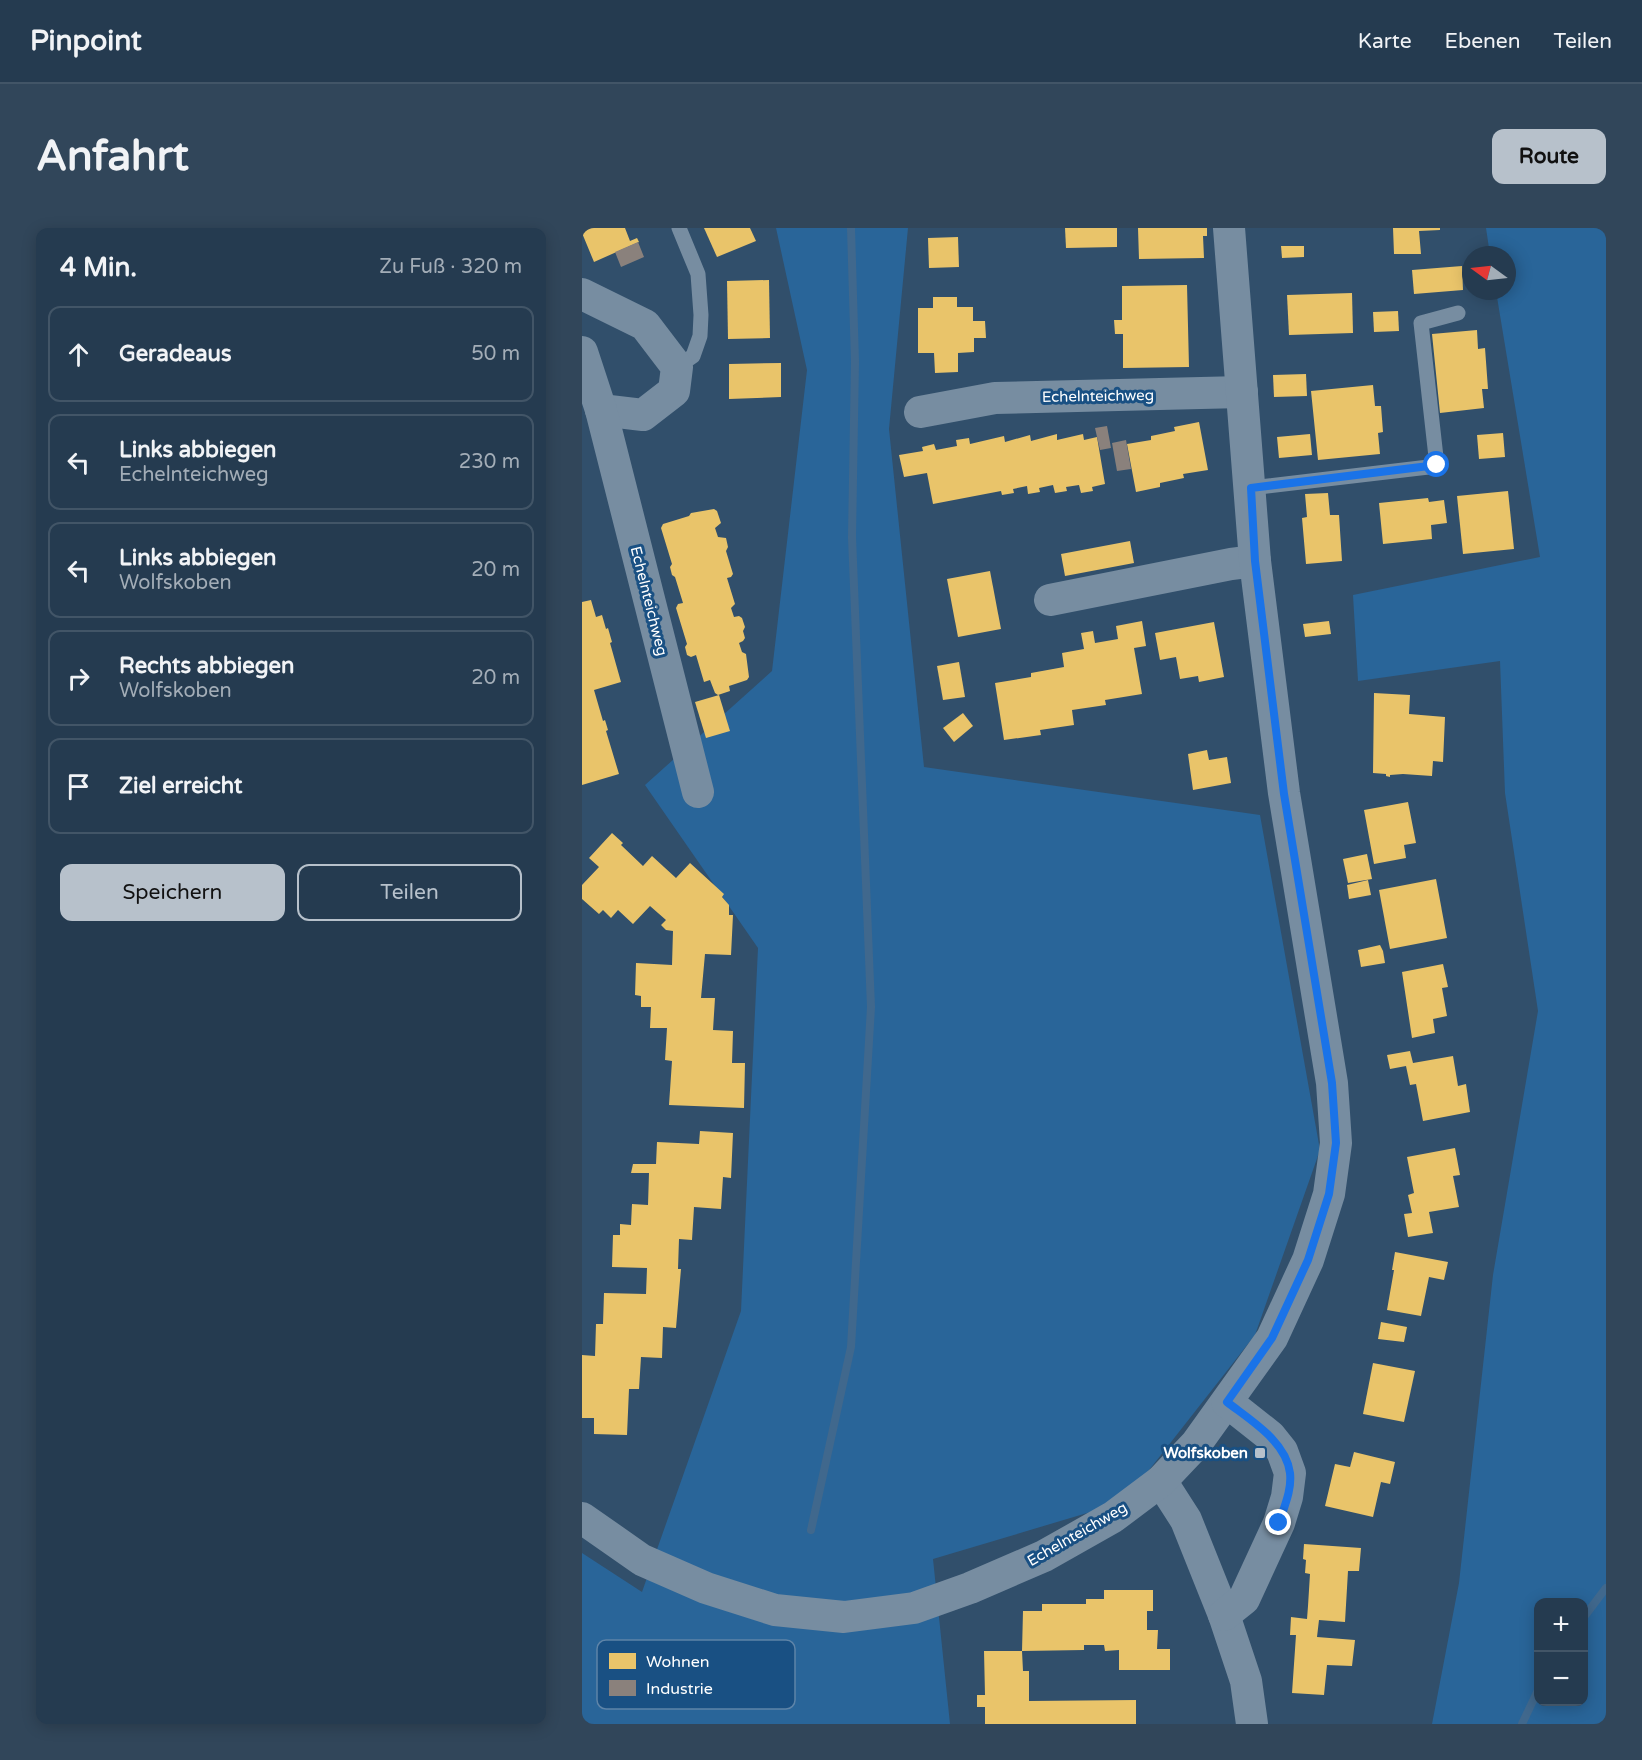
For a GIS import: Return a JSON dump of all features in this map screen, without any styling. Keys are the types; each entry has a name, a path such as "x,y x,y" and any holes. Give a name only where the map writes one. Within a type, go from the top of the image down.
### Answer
{"street":[{"name":"Echelnteichweg","path":"582,1518 642,1560 706,1588 775,1610 843,1617 914,1608 1044,1557 1113,1517 1161,1481 1196,1444 1272,1338 1308,1260 1329,1194 1336,1143 1332,1083 1284,794 1255,561 1229,228"},
{"path":"582,294 645,326 677,367 674,391 643,415 601,410"},
{"name":"Echelnteichweg","path":"582,352 601,410 698,792"},
{"name":"Echelnteichweg","path":"920,412 995,398 1242,392"},
{"path":"1050,600 1255,561"},
{"path":"1224,1615 1244,1599 1279,1523 1287,1497 1290,1473 1282,1451 1270,1436 1227,1402"},
{"path":"1161,1481 1186,1520 1224,1615 1246,1681 1252,1724"}],"lane":[{"path":"677,367 693,356 700,336 701,315 698,274 679,228"},
{"path":"1251,488 1437,465 1422,323 1458,313"}],"shaded area":[{"path":"776,228 908,228 889,429 924,767 1260,815 1320,1150 1255,1335 1124,1502 933,1559 950,1724 582,1724 582,1553 642,1592 741,1311 758,948 645,785 772,671 807,370"},
{"path":"1486,228 1606,228 1606,1724 1432,1724 1459,1583 1493,1275 1538,1011 1505,793 1500,661 1358,681 1353,595 1540,557 1497,300 1516,300 1516,246 1489,246"}],"building: Wohnen":[{"path":"582,228 625,228 630,241 637,238 639,242 594,262"},
{"path":"704,228 750,228 756,241 717,257"},
{"path":"1065,228 1117,228 1117,247 1066,248"},
{"path":"1138,228 1207,228 1207,236 1203,236 1204,258 1139,259"},
{"path":"1393,228 1440,228 1440,230 1419,231 1421,254 1394,254"},
{"path":"958,237 959,267 929,268 928,238"},
{"path":"1281,246 1304,246 1304,257 1282,258"},
{"path":"1462,266 1462,290 1414,294 1412,270"},
{"path":"769,280 770,338 728,339 727,281"},
{"path":"1187,285 1189,367 1123,368 1123,334 1115,334 1114,320 1122,320 1122,286"},
{"path":"1352,293 1353,333 1289,335 1287,295"},
{"path":"933,297 957,297 957,307 973,307 973,321 985,321 986,338 974,338 974,352 958,353 958,372 935,373 934,353 918,353 918,308 933,308"},
{"path":"1398,311 1399,331 1374,332 1373,312"},
{"path":"1477,330 1478,349 1485,348 1488,389 1482,389 1484,408 1440,413 1432,334"},
{"path":"781,363 781,397 729,399 729,364"},
{"path":"1306,374 1307,396 1274,397 1273,375"},
{"path":"1373,385 1375,406 1381,406 1383,432 1378,433 1380,454 1318,460 1311,391"},
{"path":"1199,422 1208,470 1183,474 1184,478 1160,483 1160,487 1136,492 1127,444 1151,440 1151,436 1175,431 1174,427"},
{"path":"1503,433 1505,457 1479,459 1477,435"},
{"path":"1057,434 1057,440 1083,434 1084,440 1097,437 1105,484 1092,487 1093,491 1081,493 1079,485 1066,487 1067,491 1055,493 1053,485 1039,488 1040,492 1028,494 1027,486 1013,489 1014,493 1002,495 1001,491 933,504 927,473 904,477 899,455 923,451 922,447 934,444 936,450 957,446 956,440 969,438 970,444 1004,436 1005,442 1030,435 1031,441"},
{"path":"1310,434 1312,455 1279,458 1277,437"},
{"path":"1508,491 1514,549 1463,554 1457,496"},
{"path":"1328,493 1330,515 1339,515 1342,561 1306,564 1302,518 1307,517 1305,494"},
{"path":"1428,498 1429,502 1444,500 1447,523 1431,525 1432,539 1383,544 1379,503"},
{"path":"714,509 721,523 715,528 718,537 726,538 728,547 726,551 733,574 727,578 735,604 731,608 734,617 742,618 745,627 743,631 745,638 739,643 742,652 746,654 749,677 747,680 729,686 730,691 718,695 710,680 704,682 696,655 691,657 687,655 685,647 687,644 676,608 678,604 683,603 675,577 672,575 670,567 672,564 661,528 663,524 689,516 691,513"},
{"path":"1130,541 1134,563 1065,576 1061,554"},
{"path":"990,571 1001,629 958,637 947,579"},
{"path":"591,600 596,617 602,615 606,629 608,628 621,682 594,690 608,730 606,731 619,774 582,785 582,602"},
{"path":"1142,621 1146,646 1134,648 1142,694 1105,700 1106,705 1072,710 1074,725 1040,730 1041,735 1004,740 995,683 1031,677 1031,673 1064,667 1062,653 1084,649 1081,633 1093,631 1095,643 1118,639 1116,626"},
{"path":"1329,621 1331,634 1305,637 1303,624"},
{"path":"1214,622 1224,677 1199,682 1198,676 1180,679 1176,657 1160,660 1155,633"},
{"path":"959,662 965,697 943,700 937,666"},
{"path":"1374,693 1410,695 1409,714 1445,717 1443,762 1433,761 1432,776 1403,774 1390,775 1390,777 1386,774 1373,773"},
{"path":"719,695 730,731 706,738 695,702"},
{"path":"963,713 973,726 954,742 943,728"},
{"path":"1207,750 1209,760 1227,757 1231,783 1193,790 1188,754"},
{"path":"1408,802 1416,843 1404,845 1406,858 1374,864 1364,810"},
{"path":"612,833 643,866 652,856 676,878 690,863 724,894 722,897 729,905 729,915 733,915 731,955 705,954 701,998 715,998 713,1030 733,1031 732,1063 745,1063 744,1108 669,1105 672,1061 665,1060 667,1028 650,1028 651,1007 641,1007 641,996 635,995 636,963 672,965 673,931 666,930 661,925 666,920 650,906 633,924 618,910 611,918 603,910 599,914 582,899 582,885 599,867 589,858"},
{"path":"1367,854 1372,879 1348,883 1343,859"},
{"path":"1436,879 1447,938 1390,949 1379,890"},
{"path":"1368,880 1371,895 1349,899 1347,885"},
{"path":"1380,945 1385,963 1361,967 1358,950"},
{"path":"1443,964 1448,987 1442,988 1447,1016 1433,1019 1435,1033 1412,1038 1402,972"},
{"path":"1410,1051 1413,1063 1453,1056 1458,1086 1466,1084 1470,1112 1423,1121 1416,1084 1410,1085 1406,1066 1390,1069 1387,1055"},
{"path":"700,1131 733,1133 731,1178 723,1177 721,1209 694,1207 692,1240 679,1239 678,1269 681,1269 676,1328 663,1327 662,1358 641,1357 639,1389 629,1389 627,1435 594,1434 594,1418 582,1418 582,1355 595,1356 596,1324 603,1324 604,1293 646,1294 647,1268 612,1267 613,1235 620,1235 620,1224 631,1225 632,1204 648,1205 649,1173 631,1173 633,1164 656,1164 657,1142 699,1144"},
{"path":"1455,1148 1460,1175 1453,1176 1459,1207 1429,1212 1433,1233 1408,1237 1404,1214 1412,1213 1408,1195 1414,1193 1407,1157"},
{"path":"1395,1252 1448,1262 1444,1280 1429,1277 1421,1316 1387,1310"},
{"path":"1381,1322 1407,1327 1404,1342 1378,1339"},
{"path":"1373,1363 1415,1371 1404,1422 1363,1414"},
{"path":"1354,1452 1395,1462 1390,1484 1381,1482 1373,1517 1325,1506 1335,1464 1350,1467"},
{"path":"1304,1544 1361,1548 1359,1571 1348,1571 1345,1622 1319,1620 1317,1637 1355,1640 1352,1666 1327,1665 1324,1695 1292,1693 1296,1635 1290,1635 1291,1617 1307,1619 1310,1574 1305,1573"},
{"path":"1104,1590 1153,1590 1153,1611 1147,1611 1147,1630 1158,1630 1157,1649 1170,1649 1170,1670 1119,1670 1119,1650 1105,1651 1104,1645 1084,1645 1084,1650 1022,1651 1023,1611 1042,1611 1042,1604 1086,1604 1086,1599 1104,1599"},
{"path":"984,1651 1022,1651 1023,1671 1029,1671 1029,1701 1136,1700 1136,1724 985,1724 985,1707 977,1707 977,1695 985,1695"}],"building: Industrie":[{"path":"638,242 644,257 621,267 615,252"},
{"path":"1107,426 1111,448 1100,450 1095,428"},
{"path":"1126,440 1131,469 1117,471 1112,443"}],"waterway":[{"path":"811,1530 851,1347 871,1007 852,537 855,362 851,228"},
{"path":"1588,1612 1606,1588"},
{"path":"1522,1724 1534,1699"}],"place":[{"name":"Wolfskoben","path":"1260,1453"}],"route":[{"path":"1279,1523 1287,1497 1290,1473 1282,1451 1270,1436 1227,1402 1272,1338 1308,1260 1329,1194 1336,1143 1332,1083 1284,794 1255,561 1251,488 1437,465"}]}
